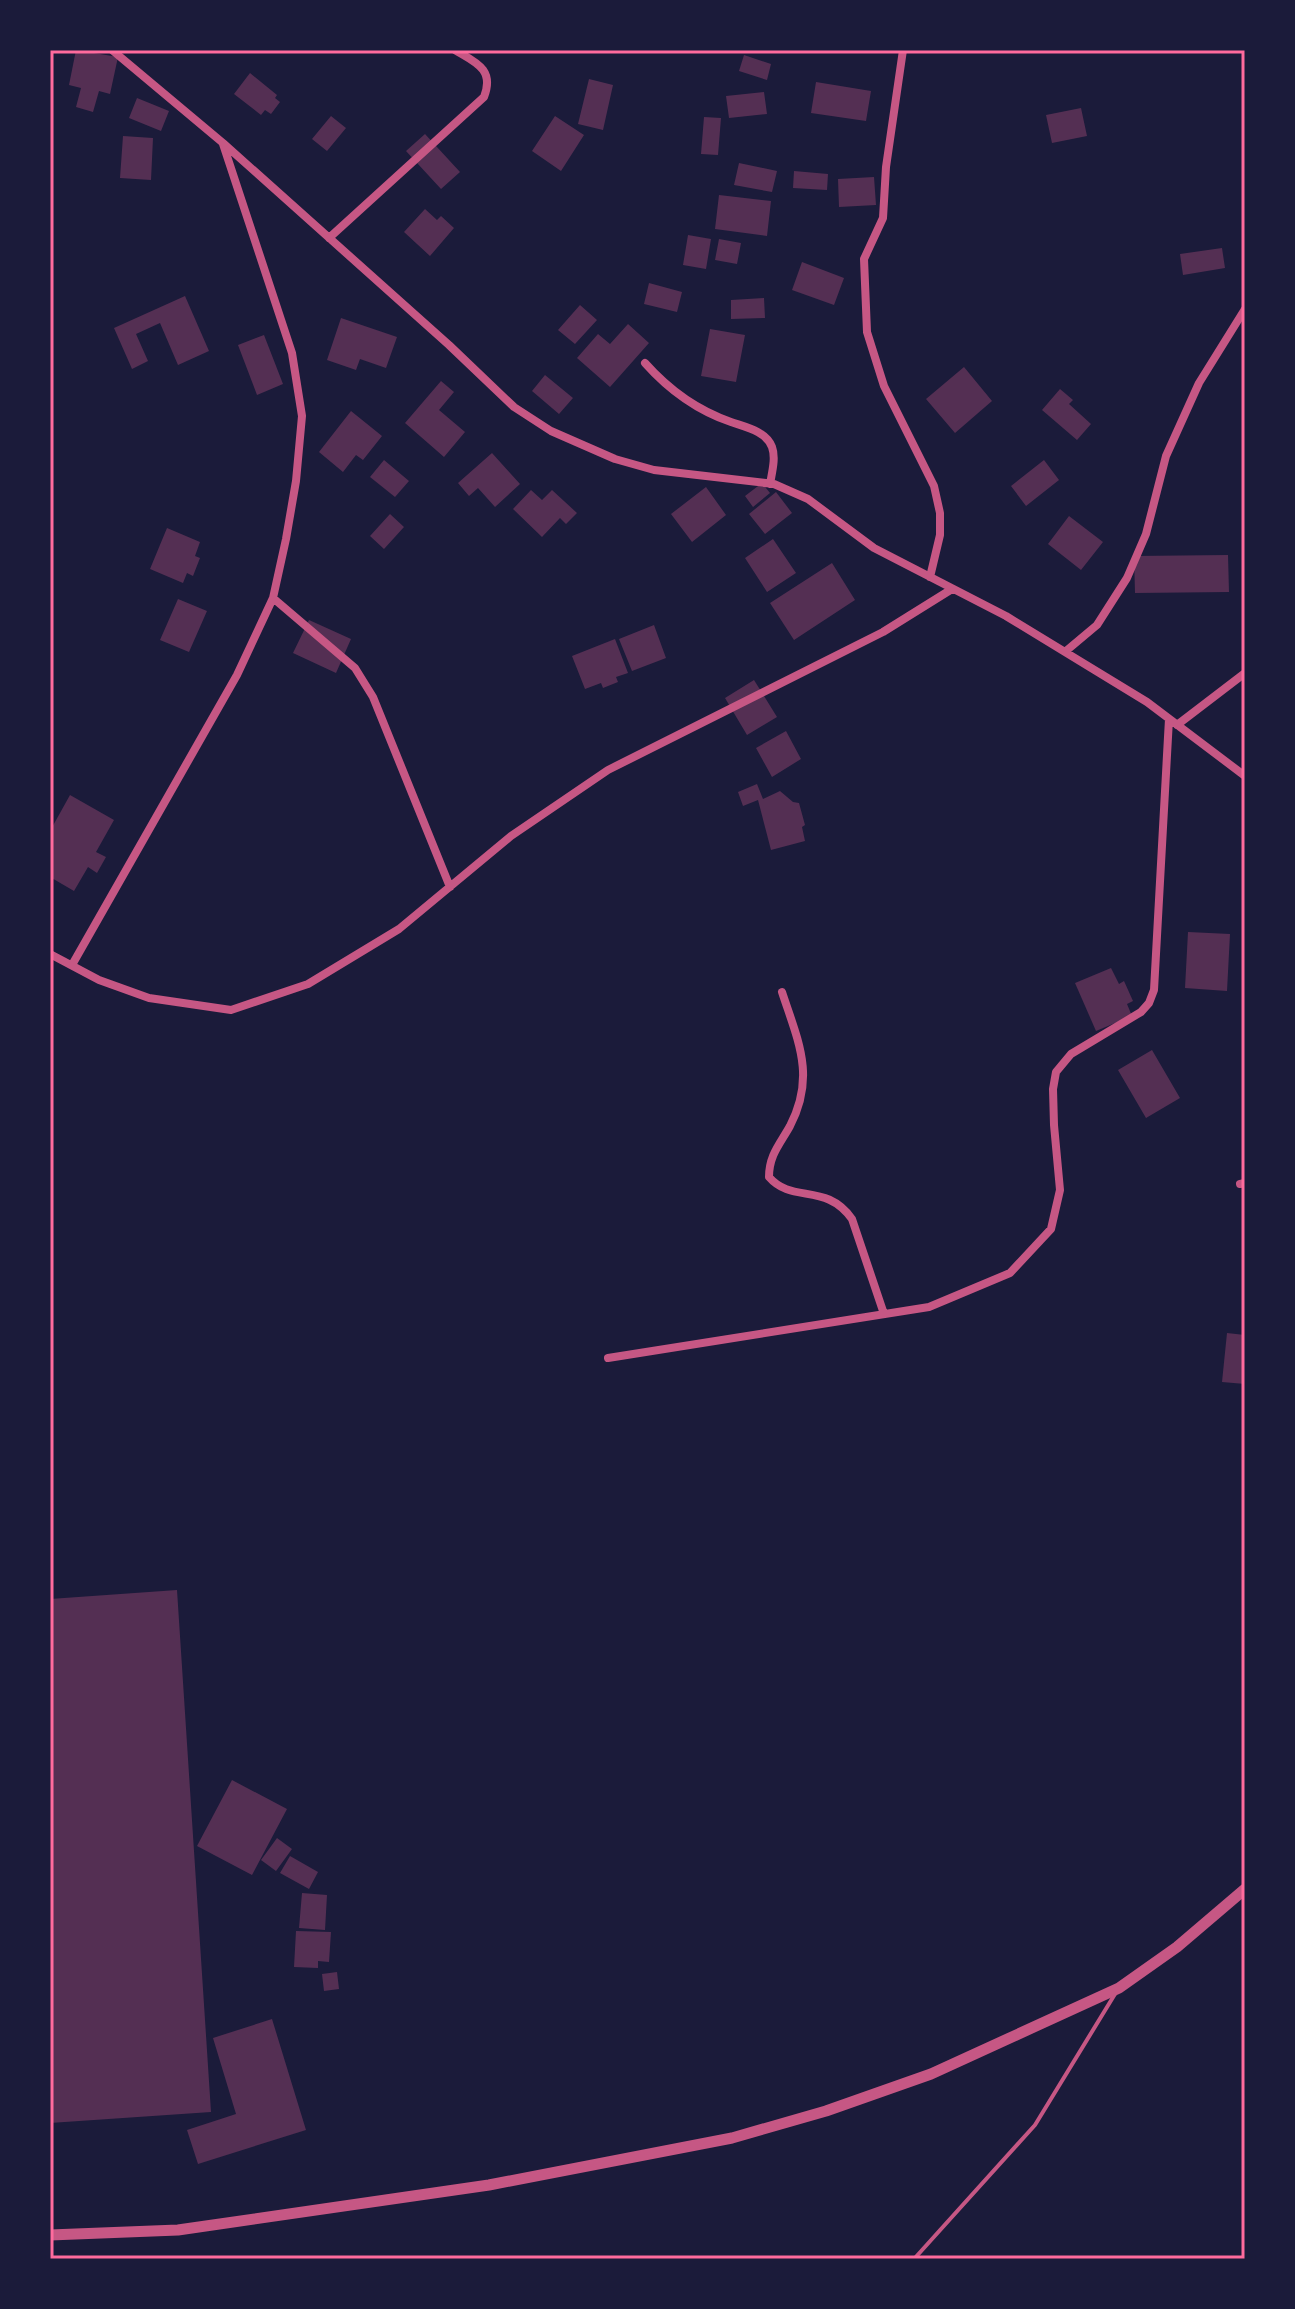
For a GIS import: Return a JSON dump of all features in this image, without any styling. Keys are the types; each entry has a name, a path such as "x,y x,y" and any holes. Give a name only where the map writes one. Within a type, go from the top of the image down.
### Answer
{"street":[{"path":"112,50 223,143 514,407 551,431 615,459 654,470 770,484 808,499 874,548 1066,651 1147,702 1245,776"},
{"path":"329,238 484,97 489,85 487,75 480,65 455,50"},
{"path":"903,50 886,167 883,218 864,259 867,332 884,386 934,486 940,513 940,535 930,577"},
{"path":"72,965 237,675 273,598 296,481 302,416 292,353 223,143"},
{"path":"1066,651 1097,625 1127,578 1146,534 1166,456 1199,383 1245,309"},
{"path":"645,363 680,398 767,439 774,458 770,484"},
{"path":"50,954 99,980 149,998 231,1010 308,984 399,929 511,836 608,770 883,632 952,589"},
{"path":"273,598 355,668 373,697 450,887"},
{"path":"1173,722 1245,673"},
{"path":"608,1358 929,1307 1010,1273 1051,1229 1060,1190 1054,1125 1056,1072 1071,1054 1141,1012 1154,990 1173,722"},
{"path":"782,992 805,1068 803,1097 773,1151 769,1177 776,1186 826,1196 842,1205 852,1219 884,1314"},
{"path":"50,2235 193,2228 489,2185 732,2138 826,2111 931,2074 1119,1988 1177,1947 1245,1889"}],"lane":[{"path":"914,2259 1035,2125 1119,1988"}],"building":[{"path":"76,50 118,57 110,94 99,91 93,112 76,107 81,88 69,85"},
{"path":"744,55 771,64 767,80 739,71"},
{"path":"250,73 277,95 275,98 280,102 271,114 265,110 261,115 234,94"},
{"path":"589,79 613,85 603,130 578,124"},
{"path":"816,82 871,91 866,121 811,113"},
{"path":"764,92 767,114 729,118 726,96"},
{"path":"137,98 169,111 161,131 129,118"},
{"path":"1081,108 1087,136 1052,143 1046,115"},
{"path":"331,116 346,128 327,151 312,139"},
{"path":"555,116 584,135 561,171 532,151"},
{"path":"704,117 721,118 718,155 701,154"},
{"path":"425,134 460,172 441,189 406,151"},
{"path":"123,136 153,138 151,180 120,178"},
{"path":"739,163 777,171 772,192 734,185"},
{"path":"794,171 828,174 827,190 793,188"},
{"path":"874,177 876,205 839,207 838,179"},
{"path":"719,195 771,201 767,236 715,229"},
{"path":"425,209 437,220 441,216 454,228 430,256 404,232"},
{"path":"688,235 711,239 706,269 683,265"},
{"path":"719,239 741,243 737,264 715,260"},
{"path":"1222,248 1225,268 1183,275 1180,254"},
{"path":"802,262 844,278 834,305 792,290"},
{"path":"649,283 682,292 677,312 644,304"},
{"path":"185,296 209,351 178,365 160,323 136,334 148,361 132,369 114,328"},
{"path":"764,298 765,318 731,319 731,300"},
{"path":"580,305 597,320 575,344 558,330"},
{"path":"341,318 397,337 386,368 360,359 356,370 327,360"},
{"path":"628,324 649,343 610,387 577,358 598,334 610,344"},
{"path":"710,329 745,335 736,382 701,376"},
{"path":"264,335 283,384 257,395 238,345"},
{"path":"964,367 992,401 955,433 926,399"},
{"path":"545,375 573,398 559,414 532,391"},
{"path":"441,381 454,392 439,410 465,432 444,457 405,423"},
{"path":"1060,389 1073,400 1069,404 1091,424 1077,440 1042,410"},
{"path":"351,411 382,436 363,460 356,455 343,472 319,452"},
{"path":"492,453 520,484 495,507 478,488 469,496 458,483"},
{"path":"384,460 409,481 395,497 370,477"},
{"path":"1044,460 1059,480 1026,506 1011,486"},
{"path":"762,483 770,493 753,507 745,496"},
{"path":"706,487 726,515 692,542 671,514"},
{"path":"531,490 542,500 552,490 577,513 566,524 560,518 542,537 513,509"},
{"path":"776,492 792,513 765,534 749,514"},
{"path":"390,514 404,527 384,549 370,536"},
{"path":"1069,516 1103,542 1081,570 1048,544"},
{"path":"167,528 200,542 195,556 200,558 193,576 187,573 183,583 150,569"},
{"path":"773,539 796,573 767,592 745,558"},
{"path":"1228,555 1229,592 1135,593 1134,556"},
{"path":"832,563 855,600 794,640 770,603"},
{"path":"178,599 207,611 189,652 160,640"},
{"path":"309,620 351,639 336,673 293,653"},
{"path":"654,625 666,658 632,671 619,639"},
{"path":"615,639 628,673 616,677 618,682 603,688 601,683 585,689 572,656"},
{"path":"754,680 777,717 747,735 725,698"},
{"path":"786,731 801,759 772,777 756,748"},
{"path":"757,784 763,799 780,791 799,803 805,825 802,827 805,841 771,850 758,800 743,806 738,792"},
{"path":"70,795 114,820 96,852 106,857 97,873 88,867 74,891 50,877 50,831"},
{"path":"1188,932 1230,934 1227,991 1185,988"},
{"path":"1111,968 1119,984 1124,981 1133,1001 1127,1004 1132,1016 1096,1031 1075,983"},
{"path":"1152,1050 1180,1098 1146,1118 1118,1070"},
{"path":"1227,1333 1245,1335 1245,1384 1222,1382"},
{"path":"177,1590 211,2112 50,2123 50,1599"},
{"path":"232,1780 287,1809 252,1875 197,1846"},
{"path":"277,1838 292,1849 276,1871 261,1860"},
{"path":"290,1856 318,1872 309,1889 280,1873"},
{"path":"302,1893 327,1895 325,1930 299,1928"},
{"path":"296,1931 331,1932 329,1962 318,1961 318,1968 294,1967"},
{"path":"337,1972 339,1989 324,1991 322,1974"},
{"path":"272,2019 306,2130 198,2164 187,2130 236,2114 213,2038"}]}
